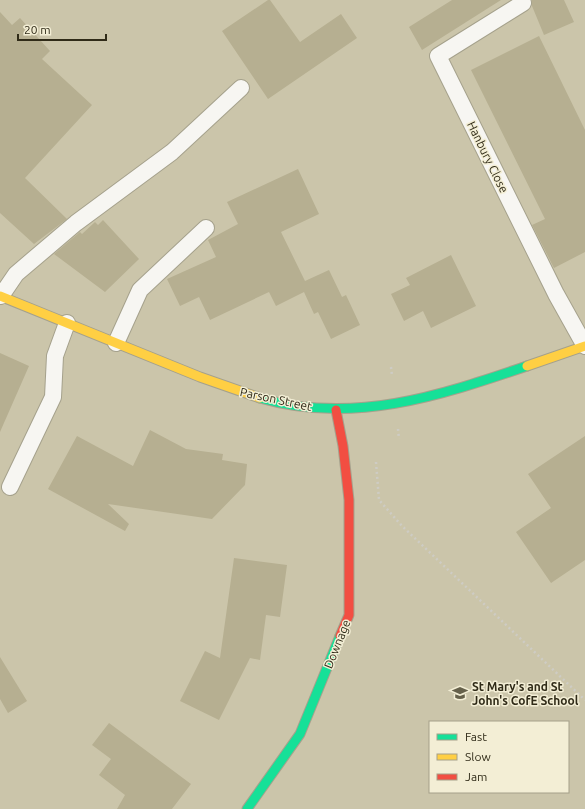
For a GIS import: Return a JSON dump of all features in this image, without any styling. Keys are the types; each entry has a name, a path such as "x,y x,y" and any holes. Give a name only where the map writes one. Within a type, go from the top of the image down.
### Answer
{"main road":[{"name":"Parson Street","path":"1,296 238,392 294,405 336,410 380,406 441,393 585,346"},
{"name":"Downage","path":"247,809 300,734 349,615 349,500 343,446 336,410"}],"lane":[{"name":"Hanbury Close","path":"523,3 438,56 556,294 585,346"},
{"path":"1,296 16,274 76,223 172,152 240,88"},
{"path":"116,343 140,290 206,228"},
{"path":"10,487 53,397 55,356 67,323"}],"path":[{"path":"376,462 379,500 402,526 585,700"}],"building":[{"path":"270,0 300,42 341,14 357,38 268,99 222,31"},
{"path":"452,0 501,0 422,50 409,27"},
{"path":"532,0 564,0 574,22 544,35 532,6"},
{"path":"0,12 12,25 20,18 50,51 42,59 92,105 25,178 67,219 34,244 0,213"},
{"path":"539,36 585,130 585,252 554,268 532,225 545,219 471,70"},
{"path":"298,169 319,214 281,232 305,281 329,270 342,297 346,295 360,325 331,339 318,312 314,314 304,292 276,306 269,292 210,320 199,297 180,306 167,279 216,257 208,240 238,224 227,202"},
{"path":"103,220 139,259 105,292 54,254 80,232 82,234 95,222 98,225"},
{"path":"451,255 476,306 431,328 423,311 404,321 391,294 410,285 406,278"},
{"path":"0,353 29,366 0,432"},
{"path":"150,430 186,449 223,454 222,460 247,464 245,485 212,519 108,504 129,524 125,531 48,489 77,436 133,466"},
{"path":"585,436 585,560 551,583 516,532 551,508 528,474"},
{"path":"234,558 287,565 280,617 266,615 260,660 250,658 219,720 180,701 205,651 220,658"},
{"path":"0,657 27,701 8,713 0,699"},
{"path":"109,723 191,784 172,809 117,809 125,795 99,775 111,759 92,745"}],"traffic: fast":[{"path":"260,398 294,406 328,409 362,408 428,396 527,366"},
{"path":"247,809 300,734 340,636"}],"traffic: slow":[{"path":"0,296 200,377 260,398"},
{"path":"527,366 585,346"}],"traffic: jam":[{"path":"336,410 343,446 349,500 349,615 340,636"}],"place":[{"name":"St Mary's and St John's CofE School","path":"460,693"}]}
